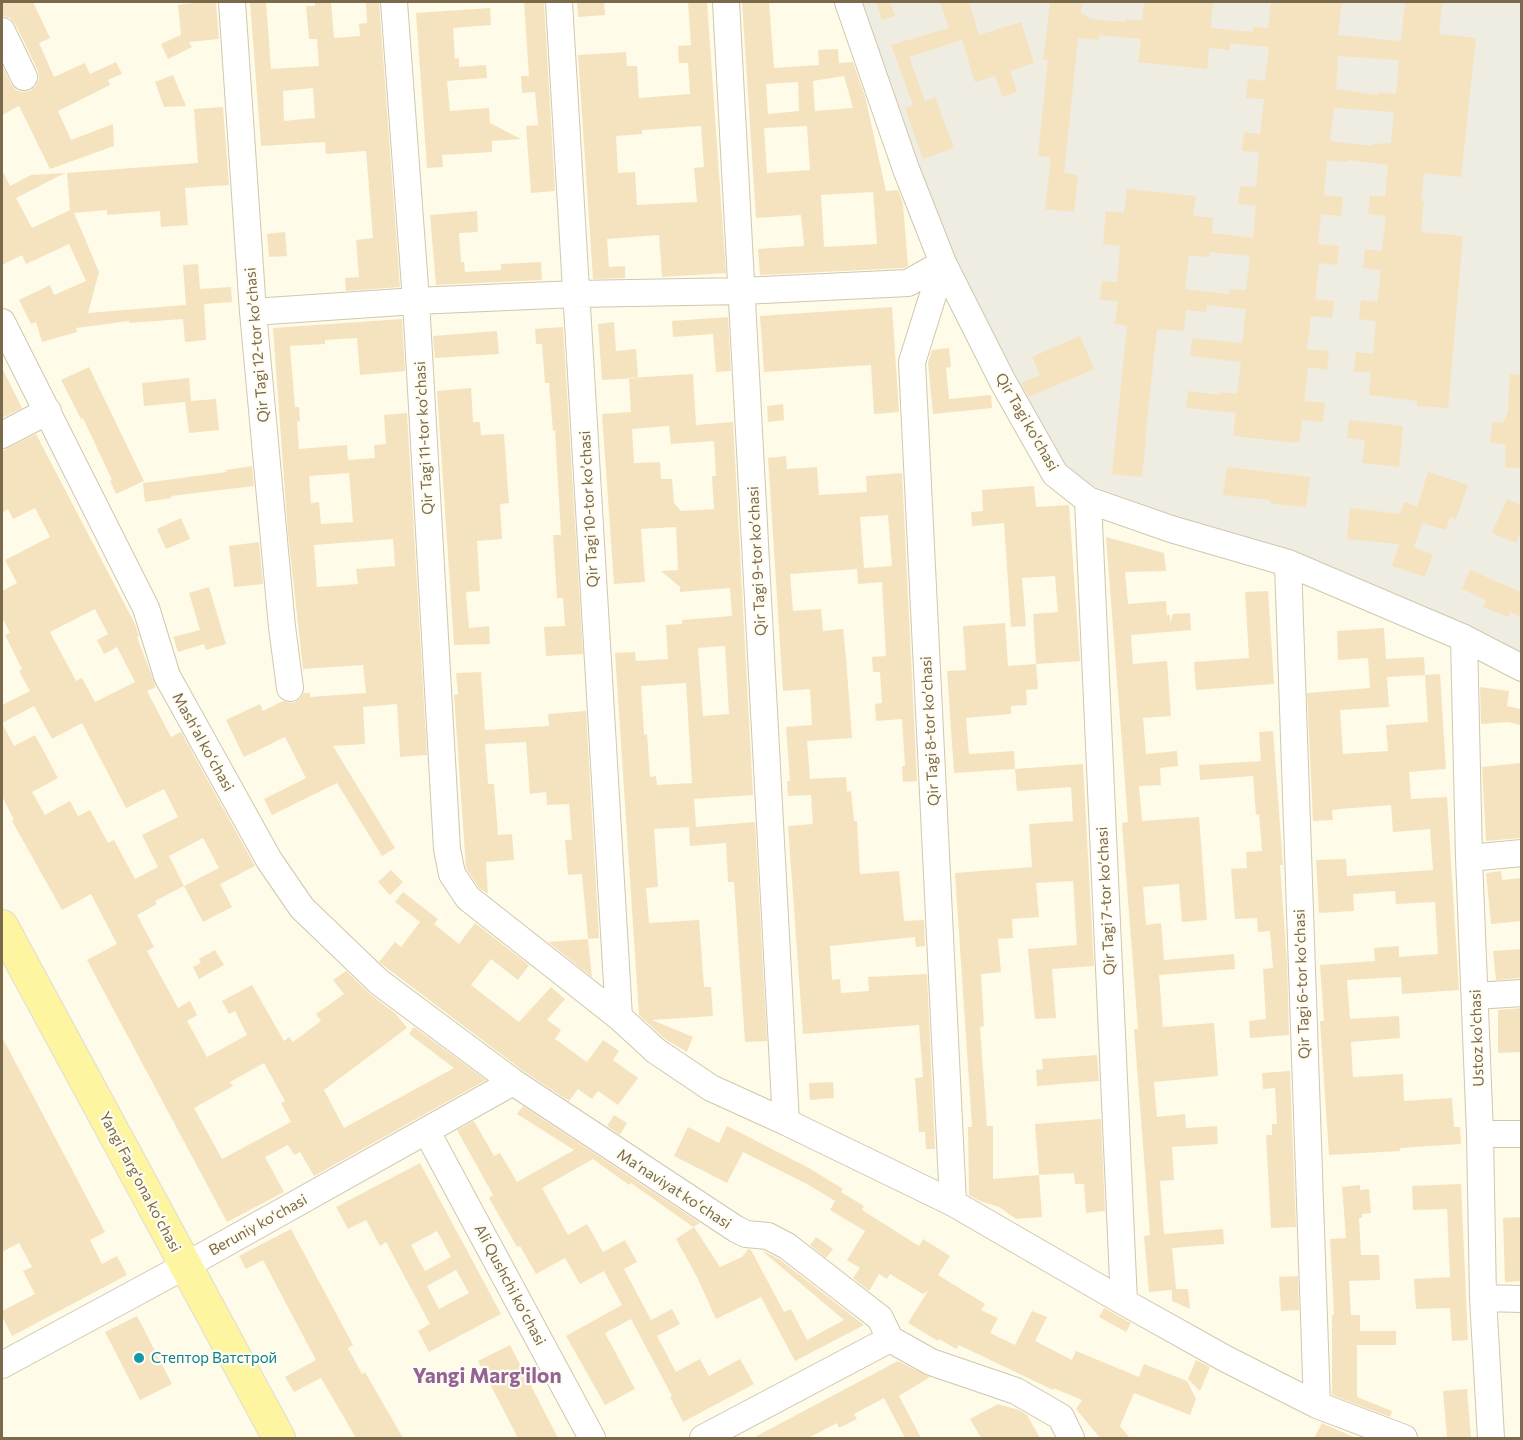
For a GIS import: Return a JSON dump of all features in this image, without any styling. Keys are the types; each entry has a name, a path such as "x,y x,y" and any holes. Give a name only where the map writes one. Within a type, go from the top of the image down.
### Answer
{"main road":[{"name":"Yangi Fargʻona koʻchasi","path":"2,926 279,1438"}],"street":[{"name":"Qir Tagi 12-tor koʼchasi","path":"232,2 253,312 282,627 290,688"},
{"name":"Qir Tagi 11-tor koʼchasi","path":"394,2 416,301 447,849 452,874 468,898 619,1017"},
{"name":"Qir Tagi 10-tor koʼchasi","path":"559,2 619,1017"},
{"name":"Qir Tagi 9-tor koʼchasi","path":"726,2 786,1122"},
{"name":"Qir Tagi ko'chasi","path":"848,2 906,169 943,263 1003,382 1055,474 1088,500 1171,529 1288,564 1464,638 1521,668"},
{"path":"2,31 24,77"},
{"path":"253,312 416,301 576,294 742,291 908,283 943,263"},
{"name":"Qir Tagi 8-tor koʼchasi","path":"943,263 912,362 953,1203"},
{"name":"Mashʻal koʻchasi","path":"2,322 146,608 167,676 275,870 302,908 379,982 513,1082"},
{"path":"2,435 48,411"},
{"name":"Qir Tagi 7-tor koʼchasi","path":"1088,500 1124,1302"},
{"name":"Qir Tagi 6-tor koʼchasi","path":"1288,564 1317,1405"},
{"name":"Ustoz ko'chasi","path":"1464,638 1483,1298 1491,1438"},
{"path":"1469,858 1521,853"},
{"path":"1475,996 1521,993"},
{"path":"619,1017 656,1051 711,1088 953,1203 1226,1359 1317,1405 1404,1438"},
{"name":"Beruniy koʻchasi","path":"2,1365 427,1132 513,1082"},
{"name":"Maʻnaviyat koʻchasi","path":"513,1082 736,1229 746,1234 768,1236 787,1246 880,1318 890,1339 931,1362 1016,1391 1061,1417 1071,1438"},
{"name":"Ali Qushchi koʻchasi","path":"427,1132 592,1438"},
{"path":"1480,1134 1521,1134"},
{"path":"1483,1298 1521,1299"},
{"path":"703,1438 890,1339"}],"shaded area":[{"path":"856,2 1521,2 1521,662 1333,573 1062,475 1020,401 913,165"}],"building":[{"path":"2,2 33,2 50,38 39,43 54,77 85,63 90,74 116,62 122,74 108,80 110,85 58,111 71,140 113,124 114,146 50,169 19,106 2,115 2,65 16,90 30,91 36,86 39,78 38,71 16,25 10,18 2,16"},
{"path":"216,2 219,39 189,42 192,47 168,59 161,44 181,35 178,5"},
{"path":"250,2 266,2 271,69 319,66 317,39 309,39 306,6 315,6 315,2 331,2 334,38 360,36 359,24 367,23 366,2 379,2 400,287 346,291 345,278 359,277 356,240 373,238 366,151 326,154 325,142 261,146","holes":["313,88 315,118 284,121 283,91"]},
{"path":"524,2 544,2 555,191 531,193 526,126 538,125 535,92 522,93 521,76 529,76"},
{"path":"577,2 604,2 605,15 578,17"},
{"path":"688,2 707,2 726,273 662,277 659,235 607,239 609,267 625,266 625,278 593,279 578,55 626,52 627,66 637,66 639,98 690,94 688,63 679,63 678,46 691,45","holes":["701,126 704,167 694,168 697,202 637,205 635,172 618,173 616,136 642,134 642,130"]},
{"path":"742,2 769,2 774,68 819,65 818,50 838,49 839,63 853,62 865,96 886,191 898,190 903,204 908,266 760,275 758,249 804,246 801,215 756,218","holes":["844,76 853,108 815,111 813,81","798,82 799,111 768,114 766,84","807,126 810,170 767,173 764,128","873,192 877,244 824,247 821,195"]},
{"path":"876,2 890,2 895,16 882,20"},
{"path":"940,2 969,2 979,35 1021,22 1034,63 1010,71 1017,92 1002,97 995,76 975,82 962,40 909,57 925,101 935,97 954,148 923,159 905,108 913,105 891,45 949,28"},
{"path":"1050,2 1082,2 1081,13 1091,19 1125,22 1125,19 1142,21 1144,2 1213,2 1211,28 1253,32 1253,27 1268,28 1271,2 1342,2 1338,35 1401,41 1405,2 1442,2 1439,34 1476,38 1461,177 1424,173 1421,201 1424,201 1421,232 1463,236 1448,408 1417,406 1417,401 1369,395 1371,373 1354,371 1356,352 1373,354 1376,321 1359,319 1361,300 1377,302 1381,270 1363,268 1365,249 1382,251 1386,216 1368,214 1370,195 1385,197 1388,165 1327,160 1324,195 1343,197 1341,216 1321,214 1318,244 1339,246 1337,265 1319,263 1315,299 1334,301 1332,318 1311,316 1307,349 1329,351 1327,370 1308,367 1304,401 1325,403 1323,422 1302,420 1299,443 1233,436 1236,413 1186,408 1188,391 1220,395 1220,392 1237,394 1241,362 1190,356 1192,338 1242,343 1246,309 1207,305 1206,312 1186,310 1184,331 1157,329 1142,477 1112,474 1127,326 1115,324 1118,301 1100,300 1102,281 1117,282 1120,246 1103,244 1106,211 1124,213 1127,189 1196,196 1193,216 1213,218 1212,233 1253,238 1256,206 1238,204 1240,186 1256,187 1259,152 1242,151 1244,132 1260,134 1264,99 1246,98 1248,79 1265,81 1269,47 1230,43 1230,50 1209,48 1207,69 1138,62 1141,39 1099,35 1099,40 1078,38 1064,173 1078,175 1074,212 1045,209 1051,157 1038,156 1048,59 1043,60","holes":["1338,56 1399,60 1396,94 1378,92 1378,95 1336,89","1334,108 1394,112 1391,143 1373,144 1373,146 1330,141","1210,252 1250,256 1246,290 1230,289 1229,294 1185,289 1189,255 1209,257"]},
{"path":"490,8 491,25 453,28 455,59 459,58 459,67 486,65 487,78 447,81 450,111 489,108 490,123 521,139 492,141 492,152 442,155 443,167 427,168 416,13"},
{"path":"173,75 186,106 164,107 155,82"},
{"path":"223,107 229,185 185,188 188,225 161,227 160,211 107,215 107,210 74,213 99,272 88,313 186,305 183,265 198,264 200,289 231,287 232,302 204,304 206,340 185,342 183,319 129,323 129,321 76,328 77,332 42,342 36,322 31,324 19,300 50,285 54,295 86,281 69,244 26,264 22,255 2,265 2,170 10,186 31,175 65,173 16,198 32,228 70,210 67,173 198,163 194,109"},
{"path":"477,211 478,232 459,233 461,262 464,262 465,272 501,270 501,264 541,262 542,280 436,285 430,215"},
{"path":"285,232 287,256 269,257 267,234"},
{"path":"892,307 899,412 874,414 871,365 764,372 760,316"},
{"path":"728,317 731,371 716,372 713,334 673,337 672,321"},
{"path":"402,319 405,371 360,375 357,338 325,340 325,344 290,346 295,407 299,407 300,421 297,422 299,449 347,445 348,460 375,458 374,445 386,444 384,415 407,413 427,755 400,757 397,704 363,707 365,744 333,746 395,848 382,856 337,783 272,815 264,799 306,778 285,737 244,757 226,720 260,704 263,711 283,701 293,703 304,693 310,693 310,697 366,693 363,665 303,669 288,534 273,328","holes":["349,473 353,522 321,524 319,502 311,503 309,476","393,539 395,566 356,569 358,584 317,587 314,545"]},
{"path":"614,322 616,351 636,349 638,378 602,380 598,324"},
{"path":"563,327 583,654 546,656 544,627 565,626 563,598 557,598 553,535 561,535 555,430 553,431 549,383 545,383 542,344 536,344 535,329"},
{"path":"497,331 499,354 435,358 433,336"},
{"path":"1080,336 1094,369 1029,397 1021,383 1040,375 1032,357"},
{"path":"949,348 951,367 946,368 949,399 991,395 992,408 933,414 928,363 932,350"},
{"path":"89,367 144,481 116,494 110,481 112,480 83,418 81,419 61,380"},
{"path":"2,368 22,408 2,418"},
{"path":"693,374 696,425 733,422 753,795 694,799 696,827 755,822 767,1041 745,1042 734,882 728,882 726,843 690,846 689,827 654,829 658,887 646,888 649,923 699,920 704,987 711,987 713,1016 652,1020 693,1037 687,1052 665,1039 639,1015 615,653 635,652 636,661 668,659 666,625 682,624 682,620 732,616 730,588 680,592 680,587 661,571 678,570 676,527 641,529 645,582 614,584 602,414 631,412 629,378","holes":["669,426 671,444 714,441 716,476 712,476 714,509 681,511 674,503 672,479 661,479 660,462 634,463 632,429","725,646 729,714 703,716 698,648","686,683 692,783 657,785 656,776 650,777 647,734 644,735 641,686"]},
{"path":"1510,374 1521,375 1521,468 1505,467 1506,444 1490,443 1492,422 1503,423 1508,412"},
{"path":"189,378 191,401 216,399 219,430 189,433 185,402 144,406 142,383"},
{"path":"471,388 473,422 480,422 481,435 504,434 509,503 500,504 502,539 477,541 480,591 466,592 469,628 489,626 490,644 454,645 437,391"},
{"path":"783,404 784,420 768,422 767,406"},
{"path":"1349,420 1403,426 1399,467 1362,463 1365,440 1347,438"},
{"path":"36,434 135,624 139,636 137,637 156,687 147,691 171,737 181,732 255,866 220,884 232,907 203,922 184,886 155,901 157,904 137,915 154,947 147,951 178,1008 190,1001 197,1015 187,1021 207,1057 247,1035 235,1011 229,1014 222,1001 252,985 284,1041 289,1037 293,1042 321,1021 316,1014 344,994 333,980 346,971 396,1014 407,1028 324,1090 344,1128 454,1068 409,1034 414,1027 486,1080 314,1176 300,1152 294,1155 288,1145 265,1157 284,1192 227,1222 87,960 117,944 91,894 62,910 12,821 14,820 2,796 2,723 2,705 30,691 19,671 22,669 5,635 10,633 2,617 2,591 17,583 5,560 50,537 35,508 13,519 8,509 2,513 2,451","holes":["95,609 108,634 97,640 104,654 117,647 135,682 95,702 82,678 76,681 50,632","34,706 52,739 82,723 126,808 164,789 178,817 142,835 158,867 135,879 114,840 108,843 90,810 78,816 70,801 45,815 32,792 58,778 35,735 14,746 2,723","203,838 219,868 184,886 169,856","264,1063 285,1101 281,1103 291,1122 222,1159 194,1108 233,1086 230,1082"]},
{"path":"786,456 787,469 817,467 819,495 867,492 866,476 902,473 917,781 903,782 902,766 905,766 902,719 876,721 875,704 882,703 880,672 873,672 872,657 886,656 882,582 858,584 857,569 790,574 793,611 821,609 823,631 843,629 846,658 852,738 807,741 810,779 846,777 847,792 851,791 854,821 857,821 860,874 899,871 904,921 924,920 925,946 916,947 915,937 830,946 832,980 840,979 841,993 869,991 868,977 927,974 935,1149 926,1149 925,1132 919,1132 915,1078 923,1077 919,1025 803,1034 788,826 813,824 811,795 788,796 787,781 790,781 786,727 812,725 810,689 783,691 768,458","holes":["888,515 892,566 864,568 860,517"]},
{"path":"252,466 254,486 171,496 172,498 145,502 143,483 227,472 226,470"},
{"path":"1227,467 1310,477 1306,507 1223,495"},
{"path":"1428,472 1468,485 1456,519 1450,517 1446,530 1422,523 1414,548 1433,554 1425,577 1392,566 1399,544 1347,539 1350,508 1400,514 1404,502 1417,507"},
{"path":"1034,486 1036,507 1069,505 1080,661 1036,664 1033,614 1058,612 1055,576 1022,578 1026,626 1011,627 1004,523 972,526 971,512 983,511 982,490"},
{"path":"1507,499 1521,505 1521,531 1516,543 1492,533"},
{"path":"181,518 190,539 166,549 157,529"},
{"path":"1106,537 1164,553 1166,571 1125,572 1128,604 1166,601 1170,623 1173,614 1190,613 1191,630 1131,635 1133,664 1167,661 1171,716 1143,718 1146,754 1177,751 1178,766 1160,768 1161,785 1139,786 1142,821 1199,817 1207,920 1182,922 1179,884 1143,887 1146,925 1161,923 1164,960 1234,954 1235,969 1159,975 1163,1027 1214,1023 1218,1076 1154,1082 1157,1117 1185,1114 1186,1128 1217,1126 1218,1144 1172,1147 1174,1180 1160,1181 1164,1234 1223,1229 1224,1244 1172,1248 1176,1289 1188,1289 1190,1309 1172,1301 1172,1290 1149,1292 1144,1236 1150,1235 1134,1029 1138,1029 1122,823 1128,822"},
{"path":"259,542 263,584 234,587 229,546"},
{"path":"1470,570 1521,592 1521,617 1510,612 1508,617 1483,607 1486,600 1462,589"},
{"path":"209,587 226,644 206,650 204,644 178,652 173,637 200,630 189,593"},
{"path":"1268,591 1274,684 1196,690 1194,662 1249,658 1245,592"},
{"path":"1005,623 1008,666 1036,664 1038,689 1026,690 1027,705 1011,706 1011,714 966,718 969,754 1014,751 1015,769 954,773 947,671 966,670 963,626"},
{"path":"1384,628 1386,659 1424,657 1425,675 1440,674 1446,769 1409,772 1411,799 1447,797 1459,990 1402,994 1401,977 1347,980 1350,1019 1399,1016 1400,1038 1351,1042 1353,1077 1403,1074 1404,1101 1452,1098 1454,1127 1460,1127 1461,1144 1400,1148 1400,1151 1329,1155 1320,1021 1324,1021 1320,965 1375,961 1374,948 1399,946 1399,957 1438,954 1435,902 1396,904 1395,891 1353,894 1354,911 1319,913 1316,860 1346,859 1347,876 1433,870 1430,829 1393,832 1391,805 1332,810 1333,820 1313,821 1307,693 1370,688 1368,658 1338,660 1337,631","holes":["1425,675 1428,722 1386,725 1388,751 1343,754 1340,710 1389,707 1387,677"]},
{"path":"481,672 485,730 549,726 548,714 586,711 599,938 588,939 582,874 568,875 565,840 572,840 569,804 547,805 546,792 530,794 526,742 485,744 488,784 494,784 498,835 512,834 514,860 486,862 488,894 479,888 466,868 454,695 458,694 456,673"},
{"path":"1480,687 1509,691 1507,706 1521,709 1521,725 1508,722 1481,724"},
{"path":"1273,731 1283,865 1280,865 1287,962 1289,1035 1250,1038 1249,1021 1266,1019 1263,969 1273,968 1270,931 1258,932 1257,918 1235,919 1231,869 1247,868 1246,852 1262,851 1253,776 1200,780 1199,765 1261,761 1259,732"},
{"path":"1521,763 1521,838 1486,841 1482,767"},
{"path":"1083,764 1094,966 1052,969 1056,1018 1035,1019 1028,949 1077,945 1073,881 1036,883 1039,917 1012,919 1013,938 998,939 1001,972 981,974 984,1026 980,1027 987,1126 993,1126 993,1179 1039,1175 1042,1217 1016,1219 999,1207 969,1195 968,1127 972,1127 955,873 1032,867 1029,824 1073,821 1071,787 1017,791 1015,769"},
{"path":"391,870 403,882 390,895 378,882"},
{"path":"1501,871 1502,880 1521,878 1521,921 1491,924 1486,873"},
{"path":"403,892 438,919 434,924 459,944 475,923 529,965 518,980 491,959 471,985 519,1022 551,987 565,999 547,1020 561,1030 555,1039 587,1062 603,1040 619,1051 613,1060 638,1078 618,1105 598,1091 592,1099 578,1089 569,1101 522,1070 379,962 395,942 401,947 420,922 395,902"},
{"path":"588,939 592,977 548,942"},
{"path":"1521,949 1521,978 1496,980 1493,951"},
{"path":"215,950 224,965 199,979 193,967 201,963 199,959"},
{"path":"1521,1008 1521,1052 1498,1053 1498,1010"},
{"path":"2,1037 105,1232 90,1240 102,1264 117,1256 127,1275 12,1336 2,1316 2,1311 35,1294 23,1271 32,1267 19,1243 2,1252"},
{"path":"1097,1055 1099,1081 1037,1086 1036,1070 1043,1069 1042,1059"},
{"path":"1290,1071 1296,1227 1271,1228 1266,1135 1272,1135 1272,1124 1277,1124 1275,1088 1263,1089 1262,1073"},
{"path":"833,1082 834,1098 810,1100 809,1083"},
{"path":"523,1106 700,1223 693,1227 593,1159 542,1188 568,1235 587,1224 603,1252 625,1240 637,1262 624,1269 651,1320 672,1309 680,1324 657,1336 676,1372 700,1359 709,1376 740,1359 754,1384 683,1422 670,1397 672,1396 631,1319 605,1333 635,1389 605,1405 566,1336 622,1305 604,1271 580,1284 565,1258 536,1274 520,1246 517,1247 489,1198 493,1195 457,1130 474,1121 494,1156 500,1153 517,1182 574,1150 517,1114"},
{"path":"614,1115 627,1123 620,1135 607,1126"},
{"path":"1101,1119 1105,1211 1086,1213 1084,1184 1075,1184 1074,1173 1039,1175 1035,1124"},
{"path":"727,1126 809,1168 843,1189 841,1192 864,1206 862,1210 919,1246 923,1239 950,1256 938,1275 985,1304 981,1310 998,1318 990,1333 1015,1345 1032,1311 1047,1317 1035,1341 1072,1360 1076,1351 1139,1377 1144,1364 1187,1381 1196,1399 1190,1415 1134,1393 1120,1426 1130,1438 1100,1438 1076,1409 1082,1400 1053,1388 1053,1390 959,1345 956,1349 908,1323 928,1291 923,1294 890,1274 887,1279 879,1274 869,1291 853,1278 860,1268 847,1260 865,1231 830,1210 835,1201 807,1184 743,1152 727,1183 674,1156 688,1127 719,1143"},
{"path":"420,1163 501,1314 429,1352 418,1331 430,1324 386,1242 380,1246 366,1220 348,1229 336,1207","holes":["437,1231 451,1257 425,1271 411,1245","456,1270 469,1293 439,1309 427,1286"]},
{"path":"1461,1184 1468,1340 1452,1341 1450,1308 1416,1309 1414,1279 1450,1277 1447,1209 1413,1210 1412,1186"},
{"path":"1360,1185 1360,1190 1369,1189 1371,1213 1362,1214 1362,1218 1359,1218 1361,1255 1379,1255 1380,1280 1349,1281 1351,1315 1360,1315 1360,1331 1396,1331 1396,1345 1357,1345 1357,1397 1392,1411 1390,1417 1332,1395 1332,1315 1334,1315 1330,1239 1346,1238 1342,1187"},
{"path":"1520,1217 1521,1281 1505,1282 1503,1218"},
{"path":"694,1227 720,1267 742,1257 748,1249 751,1250 784,1312 791,1309 807,1340 844,1320 761,1250 779,1259 864,1325 795,1361 761,1297 716,1319 676,1239"},
{"path":"291,1229 353,1345 348,1348 362,1374 365,1372 403,1438 356,1438 321,1378 294,1392 285,1377 316,1360 263,1260 246,1269 239,1256"},
{"path":"816,1237 833,1249 826,1258 810,1245"},
{"path":"1298,1276 1299,1310 1281,1311 1279,1277"},
{"path":"1104,1308 1131,1323 1126,1332 1099,1317"},
{"name":"Стептор Ватстрой","path":"137,1316 172,1384 140,1400 105,1332"},
{"path":"510,1345 558,1438 518,1438 478,1361"},
{"path":"1196,1360 1210,1367 1200,1391 1188,1379"},
{"path":"898,1361 930,1377 899,1396 921,1438 905,1438 884,1398 854,1414 857,1419 839,1428 837,1423 808,1438 753,1438"},
{"path":"1467,1389 1471,1438 1447,1438 1443,1391"},
{"path":"998,1404 1019,1410 1027,1415 1040,1438 981,1438 970,1419"},
{"path":"1322,1423 1324,1424 1356,1438 1314,1438"}],"place":[{"name":"Стептор Ватстрой","path":"139,1358"}],"district":[{"name":"Yangi Marg'ilon","path":"487,1376"}]}
